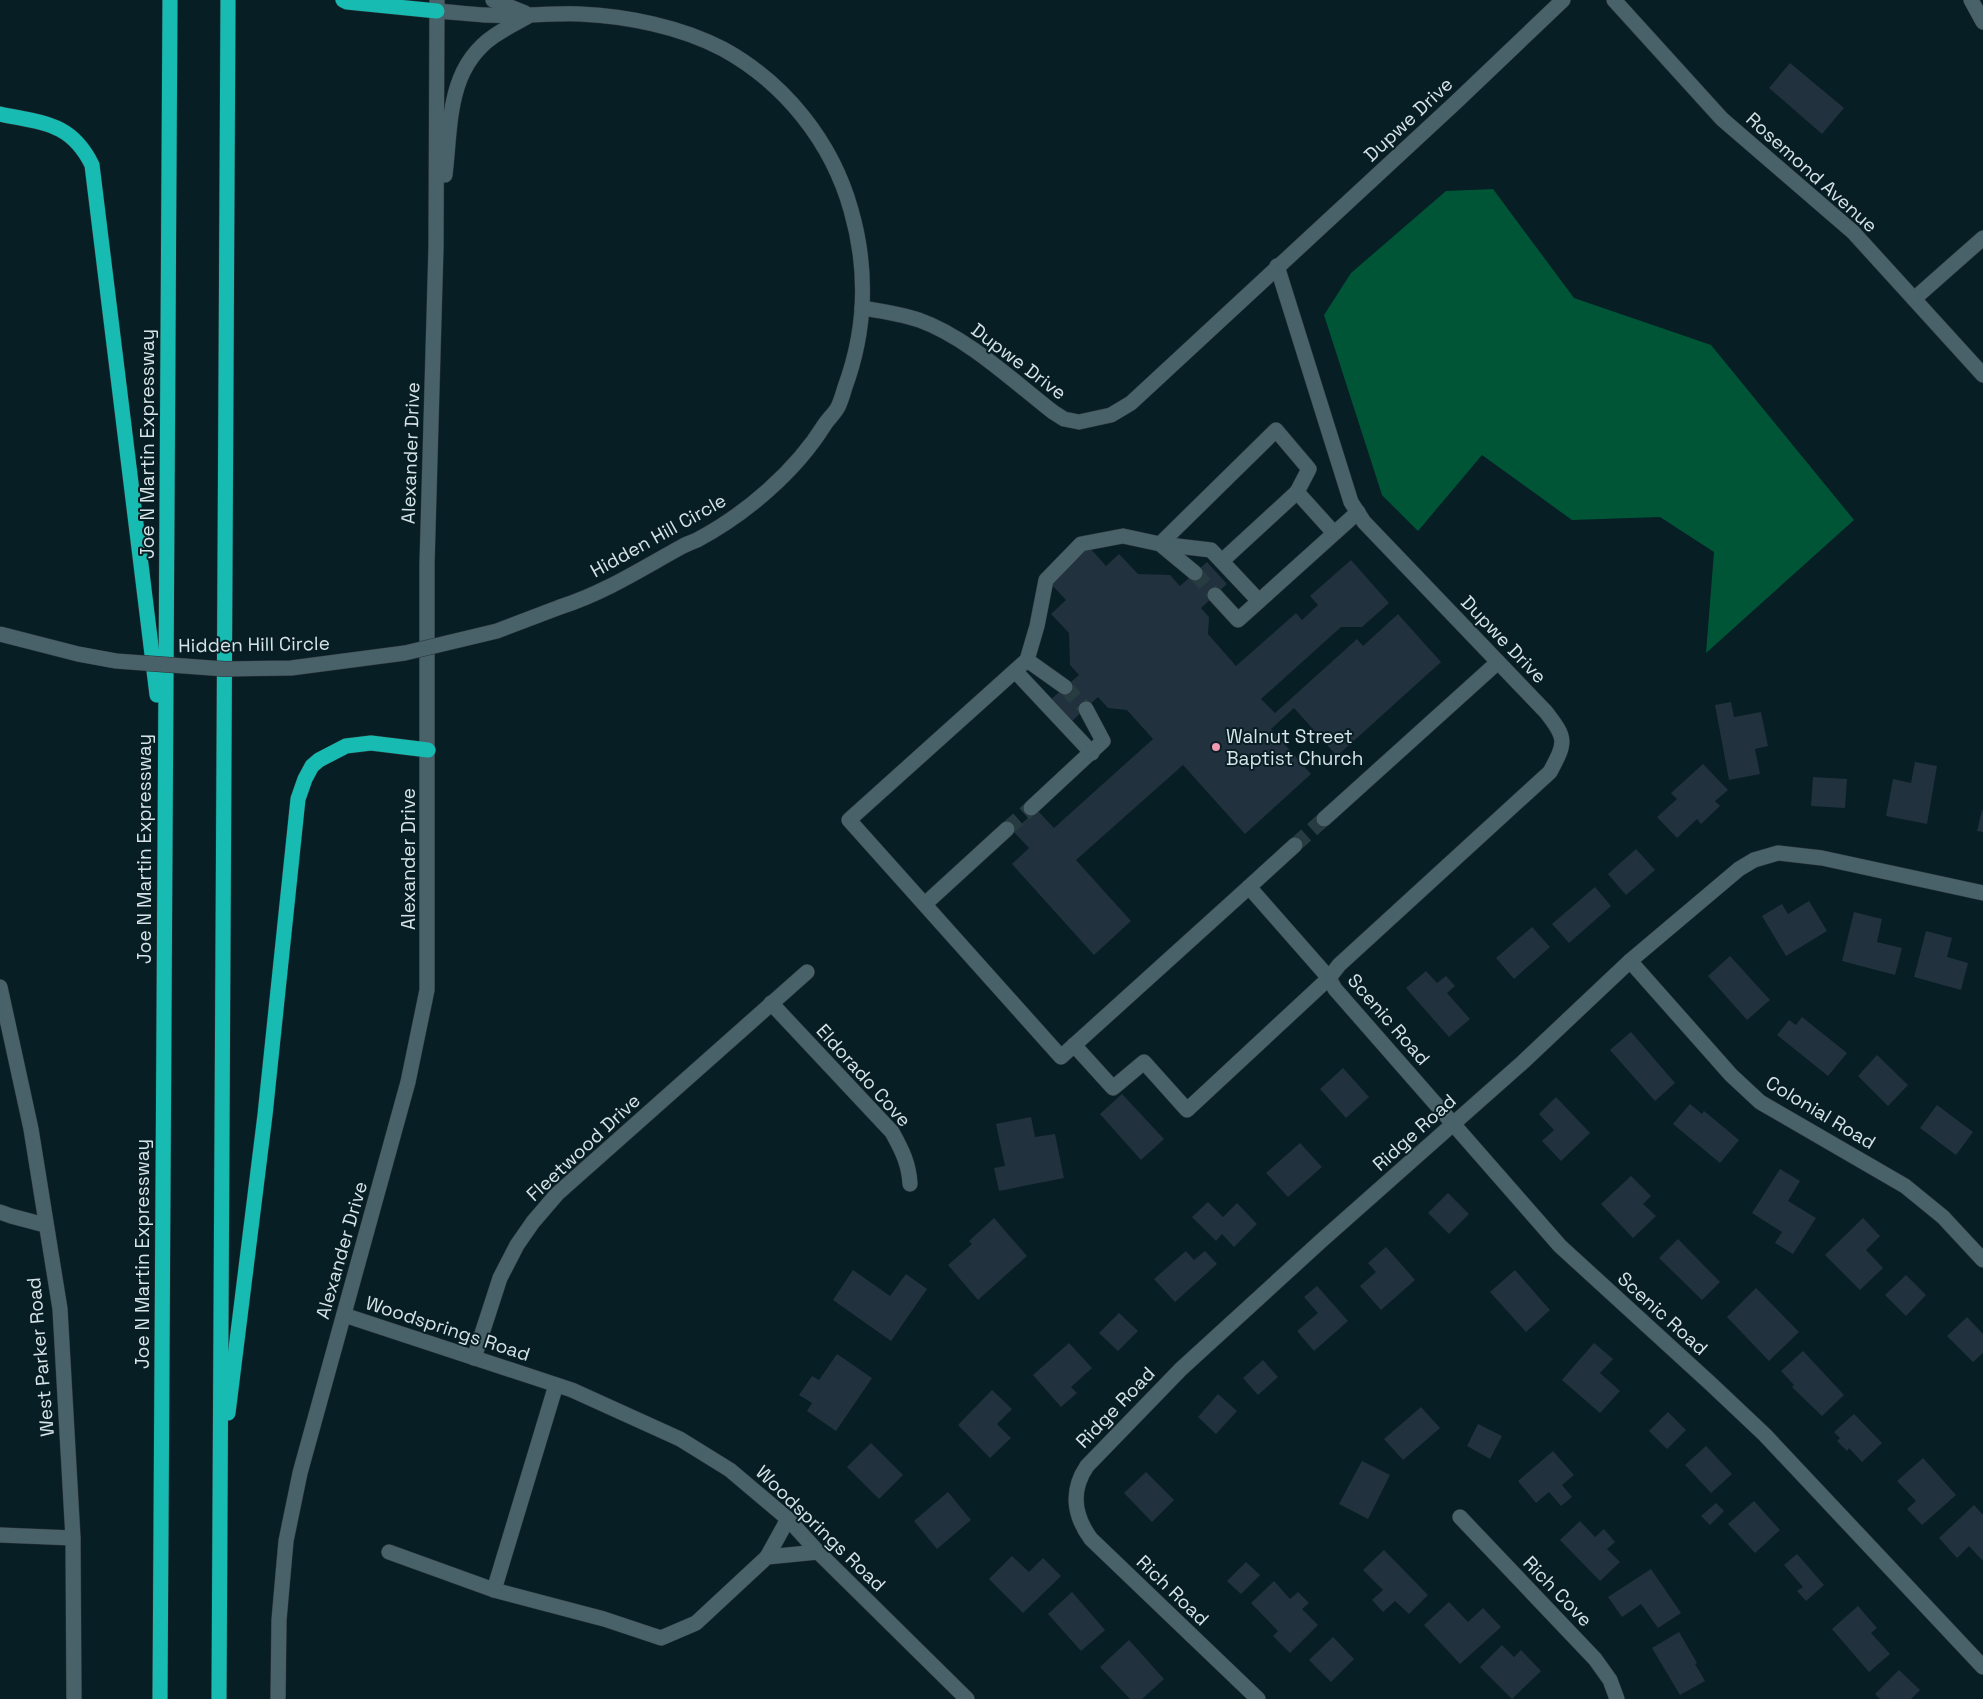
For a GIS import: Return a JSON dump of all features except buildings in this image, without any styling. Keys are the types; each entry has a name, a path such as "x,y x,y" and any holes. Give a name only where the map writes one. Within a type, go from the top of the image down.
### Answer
{"highway":[{"name":"Joe N Martin Expressway","path":"160,1699 164,757 170,0"},
{"path":"219,1699 228,0"},
{"path":"343,0 347,2 437,5"},
{"path":"0,114 57,126 75,138 87,153 92,165 164,757"},
{"path":"219,1489 265,1115 298,799 312,766 319,760 346,746 371,742 428,750"}],"street":[{"path":"494,0 531,15"},
{"name":"Dupwe Drive","path":"862,308 920,320 944,332 964,343 1064,419 1079,422 1111,416 1130,403 1455,103 1563,0"},
{"name":"Rosemond Avenue","path":"1614,0 1722,119 1853,232 1983,376"},
{"path":"1971,0 1983,22"},
{"name":"Hidden Hill Circle","path":"0,634 116,662 225,669 291,668 329,664 414,651 497,631 579,601 634,575 697,540 746,508 777,482 804,453 838,408 853,365 862,308 862,262 855,225 840,178 822,144 800,112 776,86 721,48 696,37 661,26 581,14 485,15 437,5"},
{"name":"Alexander Drive","path":"278,1699 279,1620 286,1542 300,1473 408,1082 427,990 427,564 436,247 437,5"},
{"path":"436,247 456,85 467,64 482,46 492,37 531,15"},
{"path":"1914,299 1983,238"},
{"name":"Dupwe Drive","path":"1074,1046 1113,1088 1144,1062 1186,1110 1328,978 1339,965 1550,772 1562,749 1562,736 1546,712 1364,522 1346,492 1277,266"},
{"path":"1160,544 1276,430 1309,469 1297,492 1222,561"},
{"path":"1297,492 1334,533"},
{"path":"1215,594 1238,620 1358,512"},
{"path":"1259,601 1211,550 1160,544 1123,536 1082,544 1046,580 1028,660 849,820 1061,1057 1295,845"},
{"path":"1160,544 1196,573"},
{"path":"1028,660 1065,687"},
{"path":"1324,819 1498,662"},
{"path":"1016,672 1092,753"},
{"path":"1031,808 1103,741 1086,709"},
{"path":"925,904 1007,829"},
{"name":"Ridge Road","path":"1076,1501 1077,1486 1086,1466 1181,1369 1453,1124 1630,961 1738,869 1754,860 1778,853 1822,858 1983,893"},
{"name":"Scenic Road","path":"1249,887 1328,978 1335,989 1560,1246 1764,1435 1983,1667"},
{"name":"Colonial Road","path":"1630,961 1731,1075 1760,1102 1905,1186 1943,1217 1983,1260"},
{"name":"Fleetwood Drive","path":"474,1358 500,1278 517,1245 532,1222 557,1194 807,972"},
{"name":"West Parker Road","path":"0,987 31,1129 60,1309 73,1538 74,1699"},
{"name":"Eldorado Cove","path":"771,1002 892,1132 909,1168 910,1184"},
{"path":"0,1212 45,1225"},
{"name":"Woodsprings Road","path":"344,1315 572,1390 680,1439 730,1470 788,1519 818,1552 967,1699"},
{"path":"494,1590 556,1385"},
{"name":"Rich Road","path":"1076,1501 1078,1517 1091,1539 1258,1699"},
{"name":"Rich Cove","path":"1460,1517 1595,1659 1610,1680 1617,1699"},
{"path":"389,1552 494,1590 604,1619 661,1638 696,1623 766,1557 788,1519"},
{"path":"0,1535 73,1538"},
{"path":"766,1557 818,1552"}],"green space":[{"path":"1493,189 1574,298 1711,345 1854,520 1706,653 1714,552 1660,517 1572,520 1482,455 1418,531 1382,495 1324,315 1351,273 1446,191"}],"tunnel":[{"path":"1195,573 1215,595"},
{"path":"1065,687 1086,709"},
{"path":"1007,829 1031,808"},
{"path":"1295,845 1324,819"}],"place":[{"name":"Walnut Street Baptist Church","path":"1216,747"}]}
